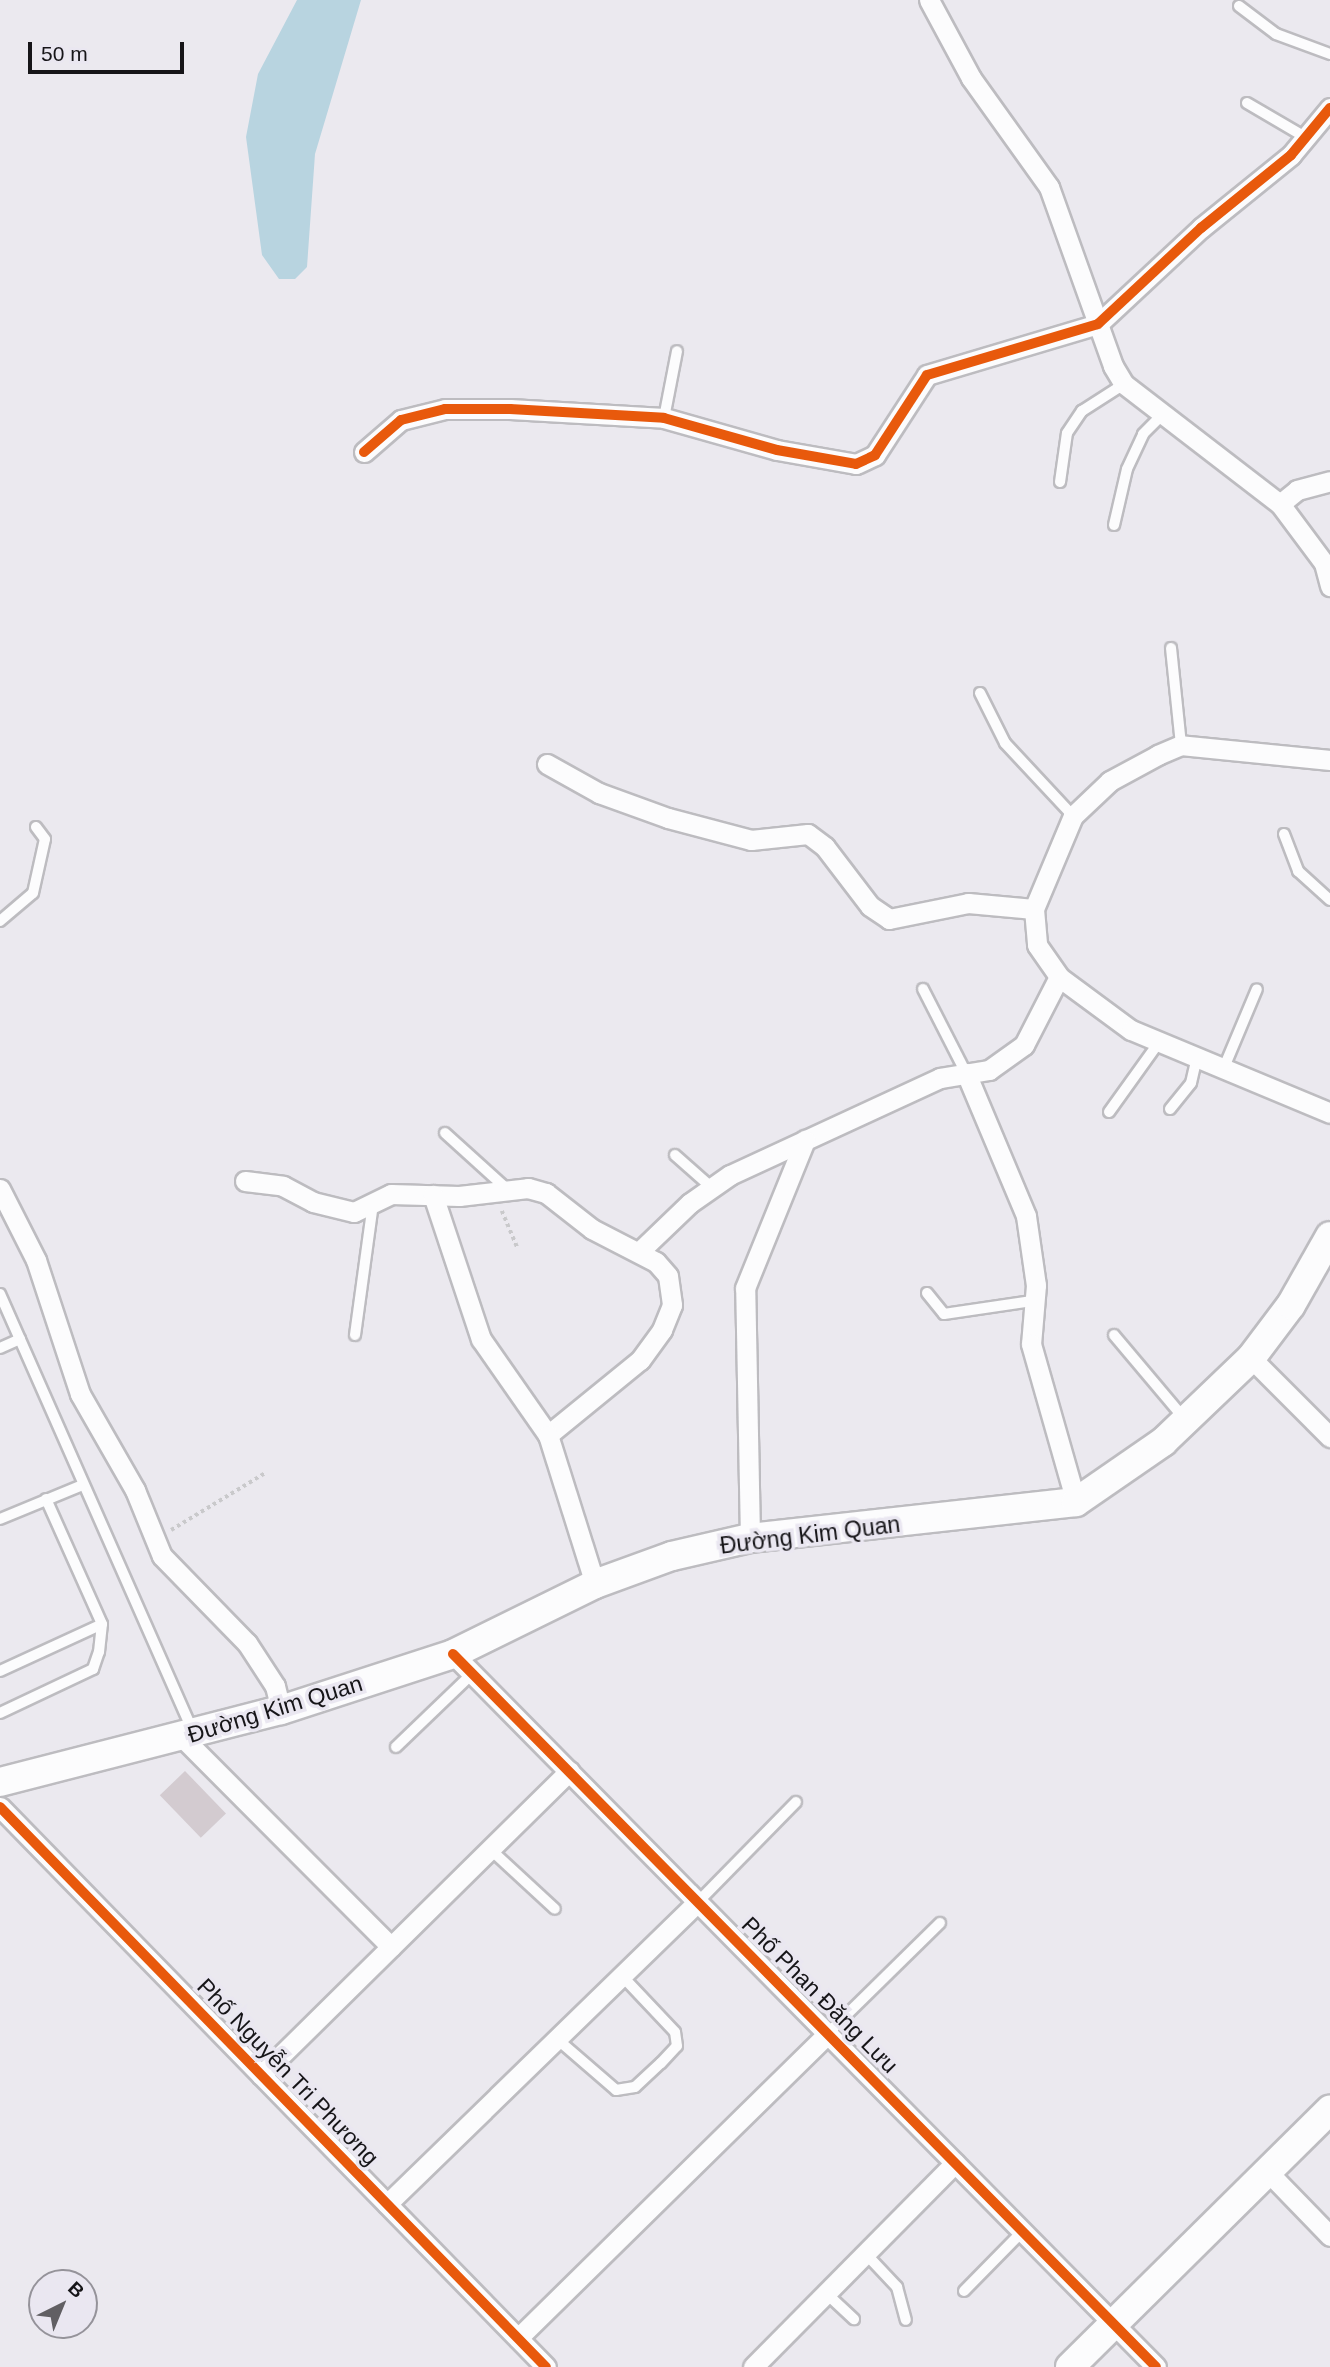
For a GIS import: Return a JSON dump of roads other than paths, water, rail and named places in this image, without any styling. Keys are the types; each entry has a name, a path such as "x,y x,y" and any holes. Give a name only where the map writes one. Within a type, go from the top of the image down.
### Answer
{"main road":[{"name":"Đường Kim Quan","path":"0,1782 463,1664 595,1584 672,1556 750,1538 1076,1502 1119,1476 1186,1420 1251,1358 1291,1305 1330,1236"},
{"path":"1070,2367 1330,2110"}],"street":[{"path":"929,0 971,78 1049,187 1098,324 1124,384 1280,504 1324,563 1330,586"},
{"path":"364,452 401,420 445,409 664,418 777,450 856,464 875,455 927,376 1098,324 1307,138 1330,108"},
{"path":"1280,504 1297,490 1330,481"},
{"path":"1330,760 1181,745 1110,781 1073,816 1034,909 1037,945 1059,977 1157,1045 1225,1065 1330,1113"},
{"path":"547,764 599,793 668,818 751,840 808,834 825,847 870,906 889,919 968,903 1034,909"},
{"path":"641,1250 710,1186 940,1078 989,1070 1024,1045 1059,977"},
{"path":"966,1073 1026,1216 1036,1285 1032,1301 1031,1343 1076,1502"},
{"path":"750,1538 745,1287 805,1140"},
{"path":"245,1181 284,1186 340,1211 354,1212 374,1199 501,1191 545,1193 608,1238 641,1250 668,1276 672,1305 662,1329 640,1360 548,1435"},
{"path":"0,1189 36,1260 80,1394 135,1490 154,1538 173,1570 247,1643 275,1686 281,1710"},
{"path":"433,1195 481,1339 548,1435 595,1584"},
{"path":"1251,1358 1330,1437"},
{"name":"Phố Phan Đăng Lưu","path":"463,1664 1156,2367"},
{"path":"188,1735 391,1947"},
{"path":"261,2074 569,1771"},
{"name":"Phố Nguyễn Tri Phương","path":"0,1807 546,2367"},
{"path":"387,2204 698,1902"},
{"path":"518,2338 828,2033"},
{"path":"753,2367 956,2163"},
{"path":"1268,2172 1330,2236"}],"lane":[{"path":"1239,6 1276,34 1330,54"},
{"path":"1247,103 1307,138"},
{"path":"664,418 677,351"},
{"path":"1060,482 1067,433 1082,411 1124,384"},
{"path":"1114,525 1127,469 1143,434 1162,415"},
{"path":"1171,648 1181,745"},
{"path":"980,693 1005,743 1073,816"},
{"path":"0,921 33,893 45,839 36,827"},
{"path":"1284,834 1298,871 1330,900"},
{"path":"923,989 966,1073"},
{"path":"1225,1065 1257,989"},
{"path":"1109,1112 1157,1045"},
{"path":"1170,1109 1191,1083 1197,1058"},
{"path":"444,1133 501,1191"},
{"path":"675,1155 710,1186"},
{"path":"355,1335 374,1199"},
{"path":"927,1293 942,1314 1032,1301"},
{"path":"0,1294 188,1735"},
{"path":"1114,1335 1186,1420"},
{"path":"0,1348 20,1339"},
{"path":"0,1520 80,1486"},
{"path":"0,1713 93,1669 102,1624 46,1499"},
{"path":"0,1671 102,1624"},
{"path":"396,1747 463,1664"},
{"path":"698,1902 796,1802"},
{"path":"490,1849 555,1909"},
{"path":"828,2033 940,1923"},
{"path":"557,2039 616,2090 635,2087 662,2063 677,2046 675,2032 622,1976"},
{"path":"964,2291 1023,2231"},
{"path":"866,2253 897,2287 906,2320"},
{"path":"827,2294 854,2319"}],"water":[{"path":"297,0 361,0 315,154 307,267 295,279 279,279 262,255 246,137 258,74"}]}
